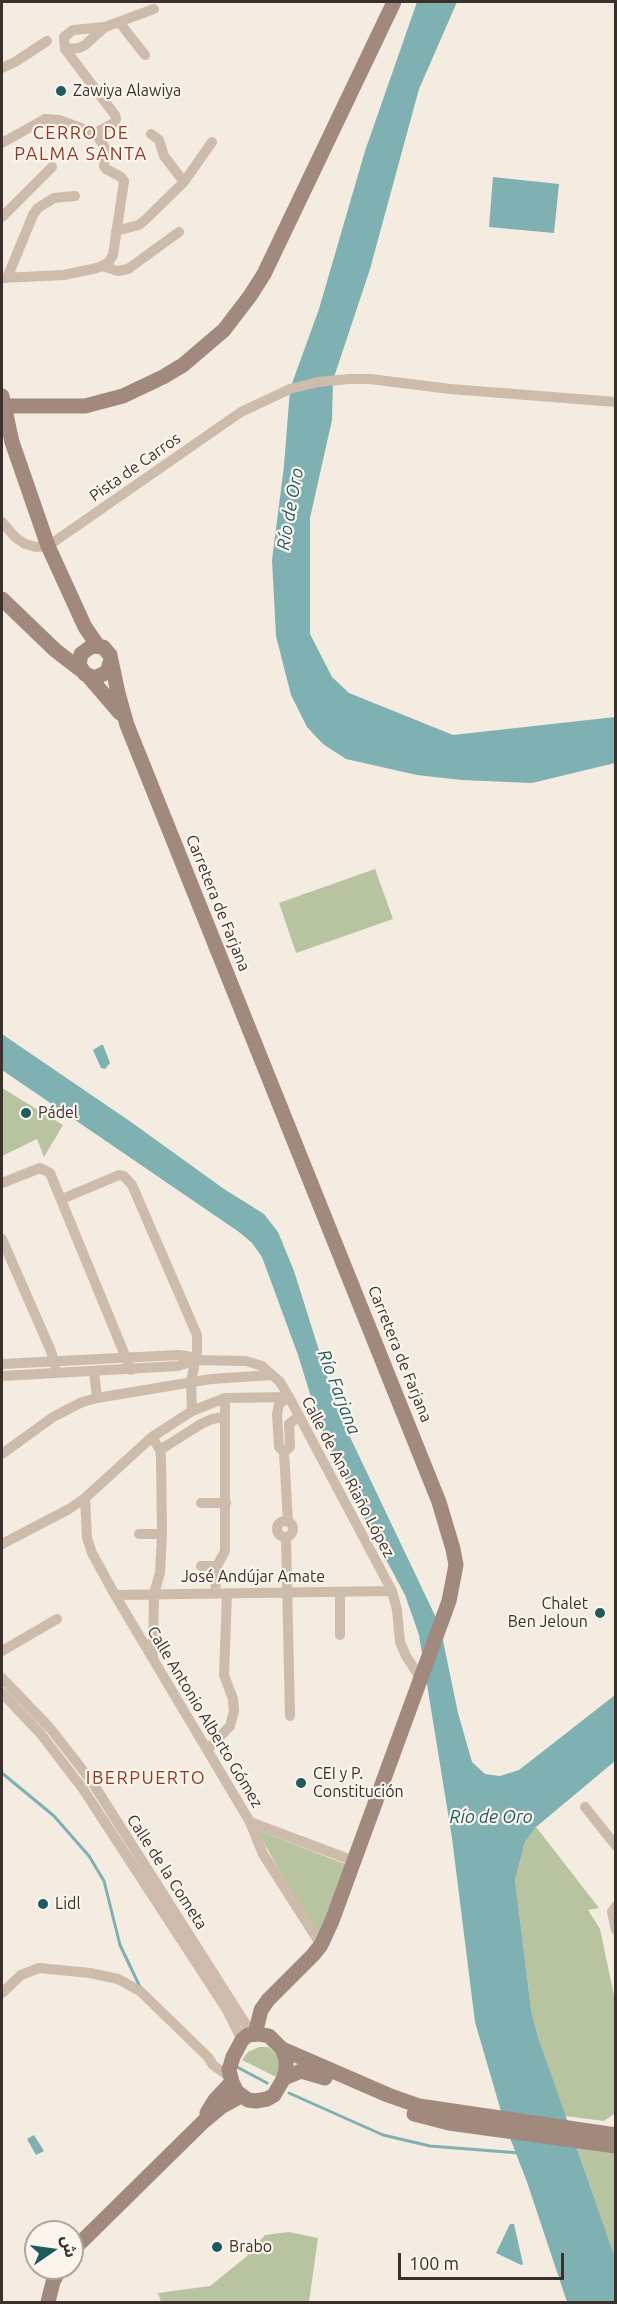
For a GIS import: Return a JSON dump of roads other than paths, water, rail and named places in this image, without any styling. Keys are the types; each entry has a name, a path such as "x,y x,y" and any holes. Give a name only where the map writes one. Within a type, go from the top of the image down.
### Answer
{"main road":[{"path":"2,406 86,406 123,396 183,365 224,330 264,274 394,2"},
{"path":"2,396 12,442 48,546 80,617 90,648"},
{"name":"Carretera de Farjana","path":"2,599 110,699 127,725"},
{"name":"Carretera de Farjana","path":"44,638 70,648 90,648"},
{"path":"90,648 107,651 111,660 107,672 95,678 85,674 79,659 90,648"},
{"name":"Carretera de Farjana","path":"111,660 127,725 439,1502 456,1565 454,1583 444,1614 321,1945 306,1965 278,1992 270,2013 254,2036"},
{"path":"282,2049 286,2059 284,2078 274,2095 256,2101 241,2096 231,2080 232,2057 254,2036 409,2102 485,2122"},
{"path":"284,2078 301,2071 308,2072 381,2103 417,2115 579,2136 615,2146"},
{"path":"203,2122 215,2100 231,2080"},
{"path":"84,2240 203,2122 221,2107 241,2096"},
{"path":"579,2136 615,2135"},
{"path":"48,2302 53,2280"}],"street":[{"path":"94,133 114,123 117,119 116,115 65,49 64,38 68,33 80,28 105,27 154,9"},
{"path":"119,22 145,56"},
{"path":"65,49 72,50 85,45 105,27"},
{"path":"2,68 47,41"},
{"path":"2,142 45,119 59,120 94,133 106,149 104,166 124,181 113,255 108,263 64,276 4,278 33,215 39,208 54,198 75,196"},
{"path":"151,134 159,140 164,156 184,182"},
{"path":"116,231 139,225 184,182 212,142"},
{"path":"2,217 52,168"},
{"path":"102,266 118,272 128,269 179,232"},
{"name":"Pista de Carros","path":"48,546 241,412 290,389 333,380 370,379 450,389 615,402"},
{"path":"2,522 15,537 25,544 36,547 48,546"},
{"path":"2,1183 33,1169 45,1169 50,1173 128,1357 131,1370"},
{"path":"62,1199 115,1176 124,1176 132,1185 197,1335 191,1382 192,1411"},
{"path":"2,1239 55,1367"},
{"path":"2,1376 128,1357 183,1355 195,1360"},
{"path":"2,1364 94,1371 178,1366 195,1360 246,1361 262,1366 272,1375 289,1397 279,1404 277,1414 279,1447 284,1452 288,1522 280,1522 276,1528 279,1535 286,1537 290,1716"},
{"path":"94,1371 97,1398"},
{"path":"2,1454 53,1417 82,1402 191,1382 272,1375"},
{"name":"Calle de Ana Riaño López","path":"2,1544 69,1509 85,1498 152,1437 192,1411 225,1398 289,1397 392,1591 397,1610 400,1642 406,1656 422,1675"},
{"path":"207,1750 230,1726 234,1711 233,1699 224,1675 221,1593 217,1566 225,1551 225,1398"},
{"path":"284,1452 290,1448 289,1424 299,1416"},
{"path":"160,1450 201,1424 225,1417"},
{"path":"152,1437 160,1450 162,1534 160,1573 154,1593 153,1659"},
{"name":"Calle Antonio Alberto Gómez","path":"85,1498 87,1538 92,1553 250,1822 263,1854 321,1945"},
{"path":"201,1503 226,1503"},
{"path":"139,1534 162,1534"},
{"path":"201,1566 217,1566"},
{"name":"José Andújar Amate","path":"115,1595 392,1591"},
{"path":"340,1592 340,1635"},
{"path":"2,1650 57,1619"},
{"name":"Calle de la Cometa","path":"2,1678 50,1728 92,1782 254,2036"},
{"name":"Calle de la Cometa","path":"2,1692 40,1733 82,1789 226,2010 254,2036"},
{"path":"585,1807 615,1846"},
{"path":"250,1822 354,1861"},
{"path":"615,1906 612,1912 615,1930"},
{"path":"2,1993 21,1975 39,1968 90,1973 118,1979 140,1991 231,2080"},
{"path":"207,2057 232,2057"}],"water":[{"name":"Río de Oro","path":"417,2 457,2 419,89 370,269 333,380 332,420 310,518 310,634 332,677 349,693 453,735 615,717 615,763 532,783 461,780 417,775 346,759 323,744 307,727 291,695 276,636 272,560 284,466 290,389 319,309 365,151"},
{"path":"493,177 559,184 554,233 489,227"},
{"path":"2,1034 224,1189 264,1214 278,1232 294,1271 339,1414 440,1626 458,1713 472,1762 485,1774 500,1776 519,1770 615,1695 615,1761 536,1827 525,1842 515,1880 531,2009 538,2037 615,2257 615,2302 567,2302 527,2182 505,2125 475,2022 452,1838 419,1635 405,1595 368,1526 320,1426 298,1355 262,1257 252,1243 239,1232 2,1070"},
{"path":"101,1045 110,1063 105,1069 101,1068 93,1050"},
{"path":"34,2135 44,2151 36,2155 27,2139"},
{"path":"510,2224 514,2224 523,2264 521,2265 496,2253"}],"waterway":[{"path":"2,1773 54,1816 89,1856 104,1881 120,1945 140,1987"},
{"path":"237,2067 267,2083"},
{"path":"289,2093 383,2135 430,2146 519,2153"}],"place":[{"name":"Zawiya Alawiya","path":"61,91"},
{"name":"Pádel","path":"26,1113"},
{"name":"Chalet Ben Jeloun","path":"600,1613"},
{"name":"CEI y P. Constitución","path":"301,1783"},
{"name":"Lidl","path":"43,1904"},
{"name":"Brabo","path":"217,2247"}],"district":[{"name":"CERRO DE PALMA SANTA","path":"81,143"},
{"name":"IBERPUERTO","path":"146,1778"}],"water label":[{"name":"Río Farjana","path":"339,1392"}]}
